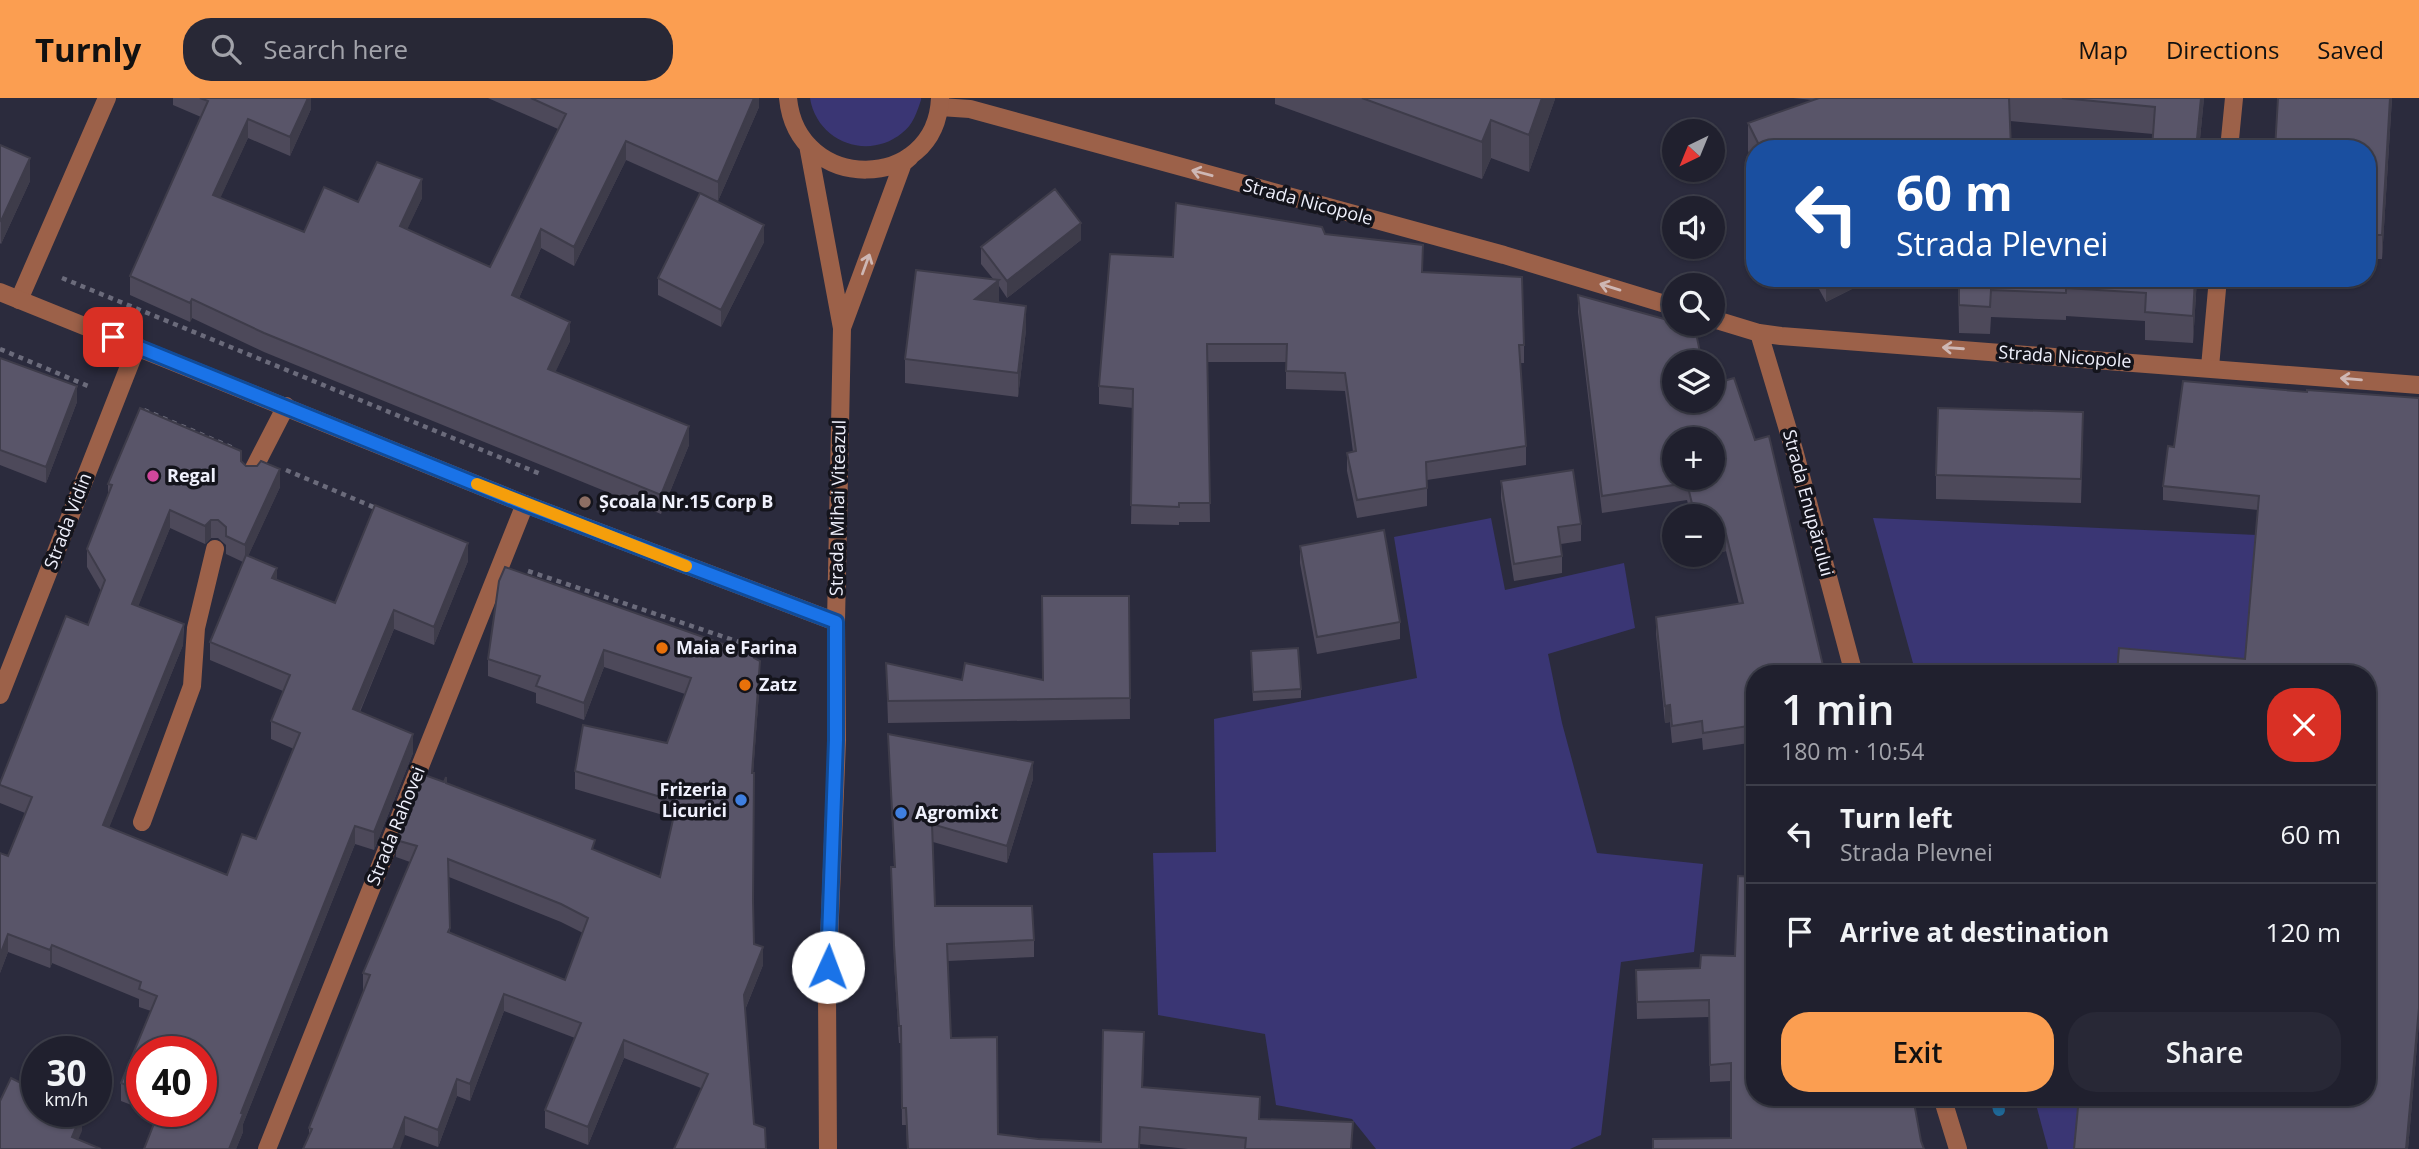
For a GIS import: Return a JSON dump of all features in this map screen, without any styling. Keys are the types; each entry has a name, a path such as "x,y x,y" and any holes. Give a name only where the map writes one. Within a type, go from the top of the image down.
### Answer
{"street":[{"path":"19,300 107,98"},
{"path":"788,98 792,118 808,145 827,161 839,166 864,171 890,167 921,146"},
{"path":"2230,140 2234,98"},
{"name":"Strada Mihai Viteazul","path":"842,328 903,163 921,146 936,121 940,102"},
{"name":"Strada Nicopole","path":"940,102 1504,255 1662,303"},
{"name":"Strada Mihai Viteazul","path":"808,145 842,328 836,740 827,993 828,1149"},
{"path":"2210,367 2217,287"},
{"path":"0,292 525,504 836,622"},
{"name":"Strada Nicopole","path":"1725,323 1759,333 2419,385"},
{"name":"Strada Enupărului","path":"1759,333 1794,450 1852,665"},
{"name":"Strada Vidin","path":"0,695 136,346"},
{"path":"255,466 286,406"},
{"name":"Strada Rahovei","path":"267,1149 525,504"},
{"path":"142,822 192,686 196,628 215,549"},
{"path":"1945,1106 1958,1149"}],"path":[{"path":"34,266 548,477"},
{"path":"0,349 116,398 255,466 387,513"},
{"path":"502,562 763,650"}],"shaded area":[{"path":"810,98 921,100 906,130 889,141 874,146 860,146 833,136 815,113"},
{"path":"1491,518 1505,590 1624,563 1635,628 1548,654 1562,723 1597,853 1703,864 1694,952 1621,962 1601,1135 1570,1149 1376,1149 1352,1119 1276,1105 1265,1034 1158,1015 1153,853 1216,852 1214,719 1417,678 1394,537"},
{"path":"1873,518 2257,535 2246,665 1914,665"},
{"path":"2036,1106 2079,1106 2075,1149 2048,1149"}],"building":[{"path":"200,98 308,98 290,137 248,119 213,195 304,232 324,187 358,202 377,162 422,179 400,226 490,267 566,114 531,98 754,98 718,182 626,141 574,247 541,229 512,295 570,322 548,369 689,426 661,495 264,333 192,299 190,303 130,276 208,101"},
{"path":"1362,98 1542,98 1529,135 1491,120 1482,142"},
{"path":"1819,98 2009,98 2011,140 1756,140 1748,123"},
{"path":"2062,98 2201,98 2197,140 2153,140 2155,107"},
{"path":"2278,98 2390,98 2382,235 2376,235 2376,140 2276,140"},
{"path":"0,145 30,158 1,221 0,220"},
{"path":"1055,189 1081,223 1007,281 981,247"},
{"path":"700,193 764,225 721,310 658,278"},
{"path":"1176,203 1322,227 1325,234 1423,245 1422,272 1522,277 1524,345 1519,345 1526,446 1426,462 1427,488 1357,500 1347,453 1356,451 1345,373 1286,371 1287,344 1207,344 1210,503 1179,503 1179,507 1131,505 1133,389 1099,386 1110,254 1173,257"},
{"path":"916,270 999,280 975,299 1026,306 1018,373 905,359"},
{"path":"1959,287 2195,287 2193,316 2145,312 2146,293 2066,288 2066,293 1991,290 1990,307 1959,305"},
{"path":"1578,295 1662,318 1662,336 1697,336 1700,350 1662,350 1662,413 1725,413 1725,381 1734,378 1755,440 1769,436 1823,665 1746,665 1746,726 1703,733 1702,721 1672,726 1670,705 1665,706 1656,617 1743,603 1725,534 1725,504 1692,504 1689,490 1725,490 1725,427 1662,427 1662,487 1602,496"},
{"path":"0,358 77,386 46,467 0,450"},
{"path":"2183,381 2419,398 2419,1008 2406,1149 2074,1149 2078,1106 2376,1106 2376,665 2118,665 2119,648 2245,659 2259,496 2163,486 2168,446 2174,447"},
{"path":"140,408 241,451 241,461 246,466 257,466 261,461 280,469 245,545 226,536 226,527 218,520 211,520 205,526 170,510 132,604 184,624 103,825 227,875 242,834 256,839 300,733 271,721 290,675 210,642 246,555 277,568 272,578 335,603 375,505 468,543 434,627 394,610 353,709 413,734 374,832 355,826 229,1149 144,1149 153,1127 217,1127 217,1036 140,1036 157,996 139,989 141,982 52,945 50,950 8,934 0,955 0,853 8,856 32,797 0,783 66,616 88,625 105,580 87,549 112,485 108,484"},
{"path":"1938,408 2083,412 2081,479 1936,475"},
{"path":"1573,470 1581,524 1558,527 1562,556 1514,564 1501,481"},
{"path":"1384,530 1400,622 1317,637 1300,546"},
{"path":"505,567 754,655 754,658 760,661 752,773 753,901 754,944 763,947 744,995 754,1124 765,1128 766,1149 674,1149 708,1074 624,1040 588,1127 545,1110 581,1023 504,994 470,1084 457,1079 438,1130 405,1117 393,1149 303,1149 370,975 363,973 417,846 396,840 422,774 444,782 446,777 446,783 595,840 592,849 660,877 677,802 575,771 583,725 667,743 691,678 604,650 584,703 536,686 540,676 488,659 499,581","holes":["448,859 561,904 588,918 565,980 448,932"]},
{"path":"1042,596 1129,596 1130,698 888,701 886,663 962,680 965,663 1043,680"},
{"path":"1298,648 1301,689 1253,692 1251,651"},
{"path":"888,734 1033,762 1007,846 932,824 935,906 1032,906 1034,940 947,944 951,1038 997,1037 998,1134 1101,1142 1103,1030 1144,1032 1142,1087 1260,1097 1259,1119 1353,1122 1351,1149 1245,1149 1246,1138 1140,1127 1139,1149 908,1149 906,1108 902,1108 901,1026 894,945 891,867 895,867"},
{"path":"1738,876 1746,876 1746,1106 1915,1106 1924,1149 1653,1149 1653,1139 1731,1138 1731,1063 1710,1065 1709,1000 1637,1002 1636,970 1700,968 1701,955 1735,956"},
{"path":"126,1071 126,1085 121,1083"},
{"path":"11,1078 21,1083 21,1127 76,1127 72,1137 101,1149 0,1149 0,1101"}],"waterway":[{"path":"1998,1106 1999,1110"}],"slow traffic":[{"path":"477,484 686,566"}],"place":[{"name":"Regal","path":"153,476"},
{"name":"Școala Nr.15 Corp B","path":"585,502"},
{"name":"Maia e Farina","path":"662,648"},
{"name":"Zatz","path":"745,685"},
{"name":"Frizeria Licurici","path":"741,800"},
{"name":"Agromixt","path":"901,813"}],"route":[{"path":"113,337 525,504 836,622 836,740 828,967"}]}
